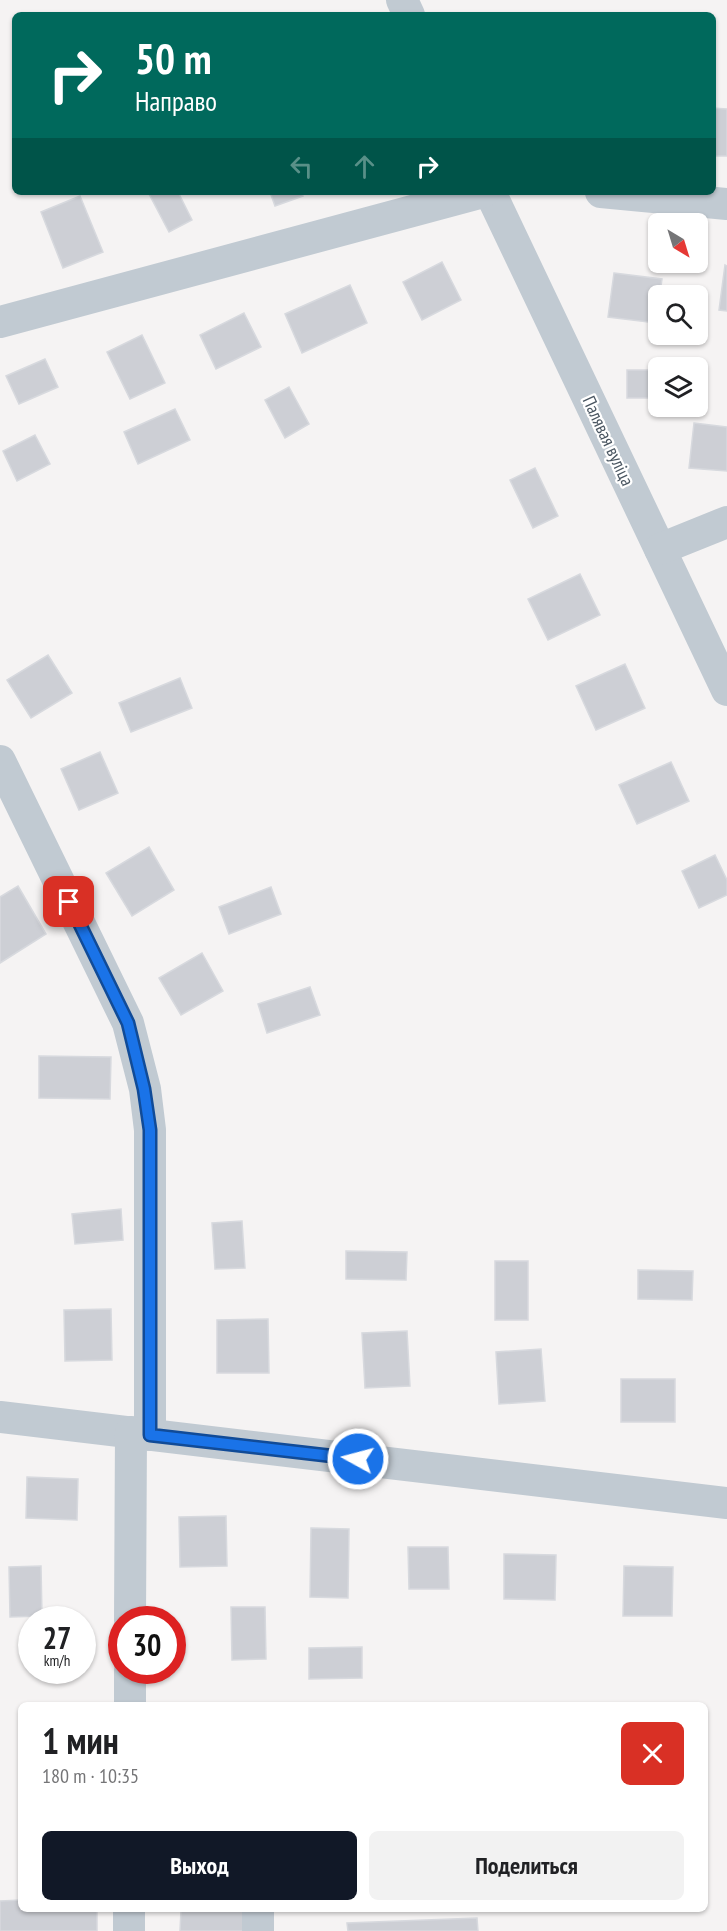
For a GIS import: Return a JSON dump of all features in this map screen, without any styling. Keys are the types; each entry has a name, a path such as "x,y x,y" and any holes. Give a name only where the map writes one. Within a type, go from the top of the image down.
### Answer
{"street":[{"path":"0,322 472,195"},
{"name":"Палявая вуліца","path":"490,195 727,690"},
{"path":"632,195 727,204"},
{"path":"660,549 727,522"},
{"path":"0,761 128,1023 144,1089 150,1130 141,1433 131,1606"},
{"path":"0,1417 727,1503"},
{"path":"130,1684 130,1702"},
{"path":"129,1912 129,1931"},
{"path":"258,1912 258,1931"}],"building":[{"path":"716,108 727,109 727,156 716,156"},
{"path":"150,195 180,195 192,220 169,232"},
{"path":"271,195 303,196 275,206"},
{"path":"80,196 103,252 63,268 41,212"},
{"path":"442,262 461,300 422,320 403,282"},
{"path":"725,265 727,266 727,311 719,310"},
{"path":"614,273 662,279 661,285 648,285 648,322 608,317"},
{"path":"350,285 367,323 302,353 285,314"},
{"path":"244,313 261,347 216,369 200,335"},
{"path":"142,335 165,383 130,399 107,352"},
{"path":"45,359 58,387 19,404 6,376"},
{"path":"627,370 648,370 648,398 627,398"},
{"path":"289,387 309,424 285,438 265,400"},
{"path":"175,409 190,440 138,464 124,432"},
{"path":"694,423 727,427 727,471 689,468"},
{"path":"35,435 50,464 17,481 3,451"},
{"path":"535,468 558,516 533,528 510,480"},
{"path":"580,574 600,615 548,640 528,599"},
{"path":"48,655 72,693 31,718 7,680"},
{"path":"625,664 645,708 596,730 576,686"},
{"path":"180,678 192,708 131,732 119,703"},
{"path":"100,752 118,793 79,810 61,769"},
{"path":"671,762 689,801 637,824 619,785"},
{"path":"149,847 174,890 132,916 106,873"},
{"path":"715,855 727,880 727,895 699,908 682,871"},
{"path":"18,886 46,934 0,963 0,897"},
{"path":"271,887 281,914 229,934 219,907"},
{"path":"202,953 223,991 181,1015 159,978"},
{"path":"310,987 320,1015 267,1033 258,1004"},
{"path":"39,1056 111,1057 110,1099 39,1098"},
{"path":"121,1209 123,1240 75,1244 72,1214"},
{"path":"242,1221 245,1268 215,1269 212,1223"},
{"path":"346,1251 407,1252 406,1280 346,1279"},
{"path":"495,1261 528,1261 528,1320 495,1320"},
{"path":"638,1270 693,1271 692,1300 638,1299"},
{"path":"111,1309 112,1360 65,1361 64,1310"},
{"path":"268,1319 269,1373 217,1373 217,1320"},
{"path":"407,1331 410,1386 365,1388 362,1333"},
{"path":"541,1349 545,1401 499,1404 496,1352"},
{"path":"621,1379 675,1379 675,1422 621,1422"},
{"path":"27,1477 78,1479 77,1520 26,1518"},
{"path":"226,1516 227,1566 180,1567 179,1517"},
{"path":"311,1528 349,1529 348,1598 310,1597"},
{"path":"408,1547 448,1547 449,1589 409,1589"},
{"path":"504,1554 556,1555 555,1600 504,1599"},
{"path":"41,1566 42,1606 18,1606 18,1617 10,1617 9,1567"},
{"path":"624,1566 673,1567 672,1616 623,1616"},
{"path":"231,1607 265,1607 266,1659 232,1660"},
{"path":"362,1647 362,1678 309,1679 309,1648"},
{"path":"18,1900 18,1912 97,1912 97,1931 0,1931 0,1901"},
{"path":"181,1912 244,1912 243,1931 180,1931"},
{"path":"477,1918 478,1931 348,1931 347,1923"}],"route":[{"path":"69,902 128,1023 144,1089 150,1130 150,1435 358,1459"}]}
